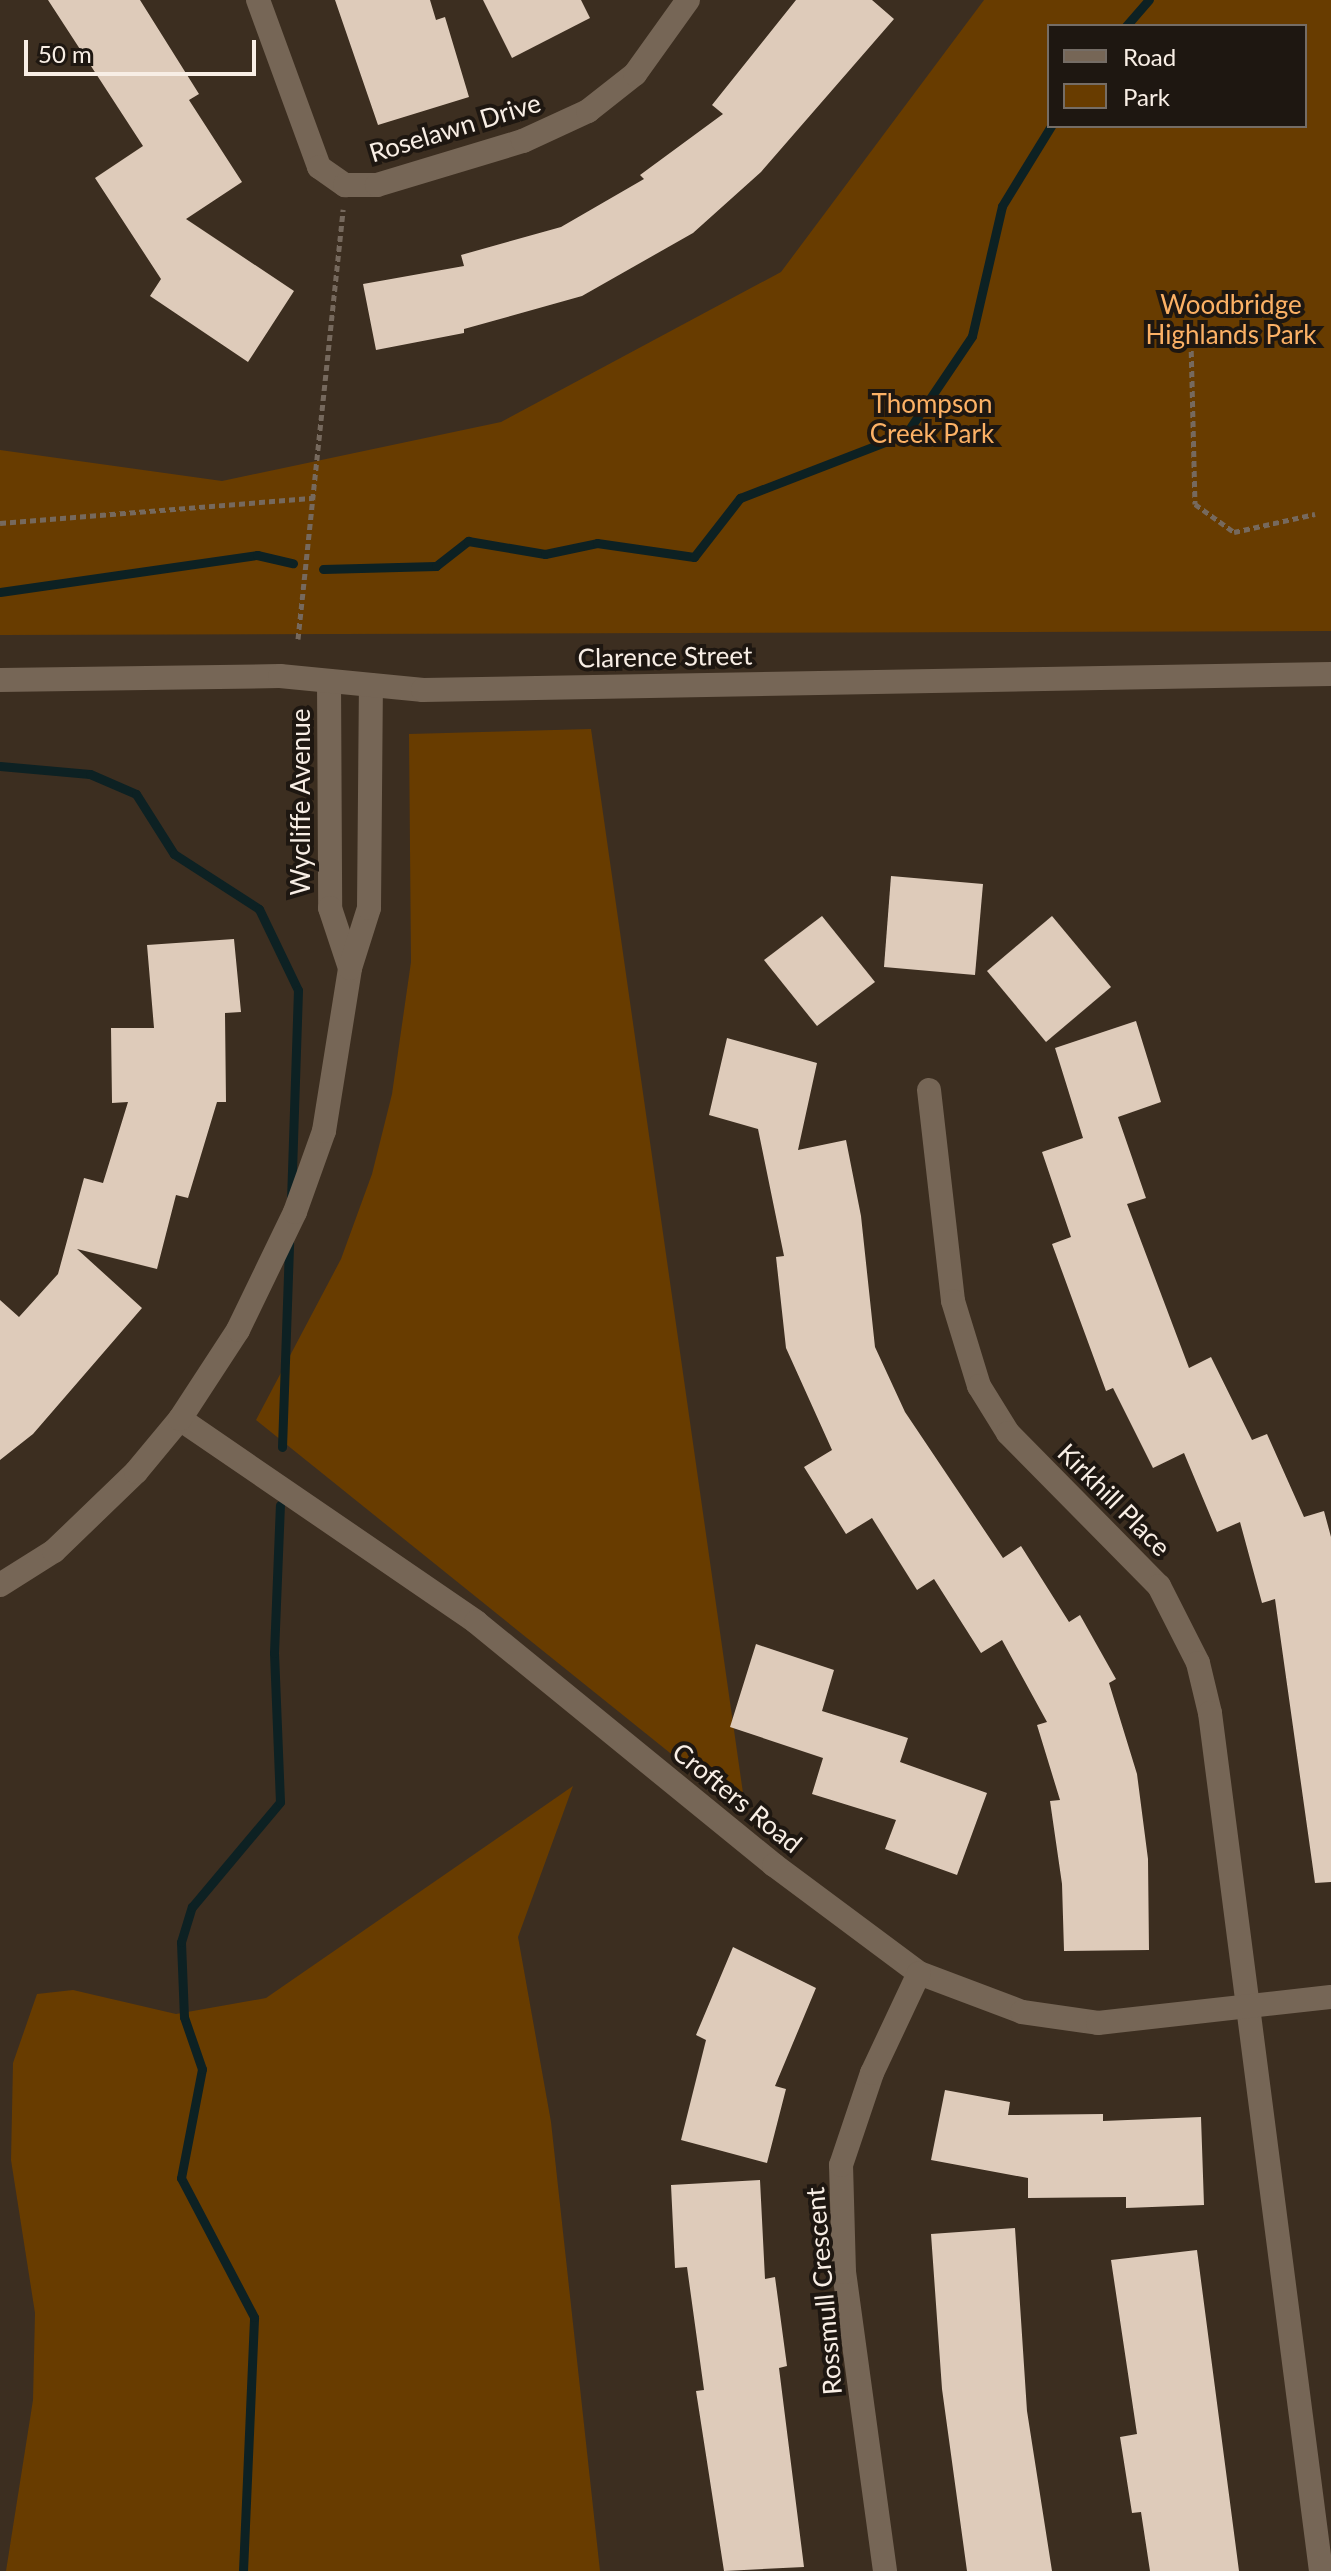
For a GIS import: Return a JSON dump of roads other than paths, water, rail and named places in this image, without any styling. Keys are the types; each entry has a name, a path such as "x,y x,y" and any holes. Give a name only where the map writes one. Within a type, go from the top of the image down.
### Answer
{"street":[{"name":"Roselawn Drive","path":"258,0 319,167 345,185 377,185 523,141 588,111 635,74 688,0"},
{"name":"Clarence Street","path":"0,680 280,676 423,690 1331,674"},
{"name":"Wycliffe Avenue","path":"329,681 330,908 350,968"},
{"name":"Wycliffe Avenue","path":"0,1585 54,1551 136,1472 180,1419 257,1296 308,1180 336,1081 350,968 369,908 371,685"},
{"name":"Kirkhill Place","path":"929,1090 953,1301 979,1386 1008,1433 1159,1586 1198,1663 1210,1713 1245,2007"},
{"name":"Crofters Road","path":"180,1419 476,1622 774,1865 919,1973 1022,2012 1098,2023 1331,1997"},
{"name":"Rossmull Crescent","path":"885,2571 844,2272 841,2165 872,2073 919,1973"},
{"path":"1245,2007 1321,2571"}],"waterway":[{"path":"1128,24 1149,0"},
{"path":"323,569 436,566 468,541 545,554 597,543 694,557 740,498 906,434 972,336 1002,206 1050,128"},
{"path":"0,592 257,555 293,563"},
{"path":"0,766 90,774 136,794 174,854 259,909 298,990 291,1196"},
{"path":"282,1447 289,1243"},
{"path":"243,2571 254,2317 181,2178 202,2069 184,2017 181,1942 192,1907 280,1802 274,1653 280,1505"}],"park label":[{"name":"Woodbridge Highlands Park","path":"1231,320"},
{"name":"Thompson Creek Park","path":"932,419"}]}
